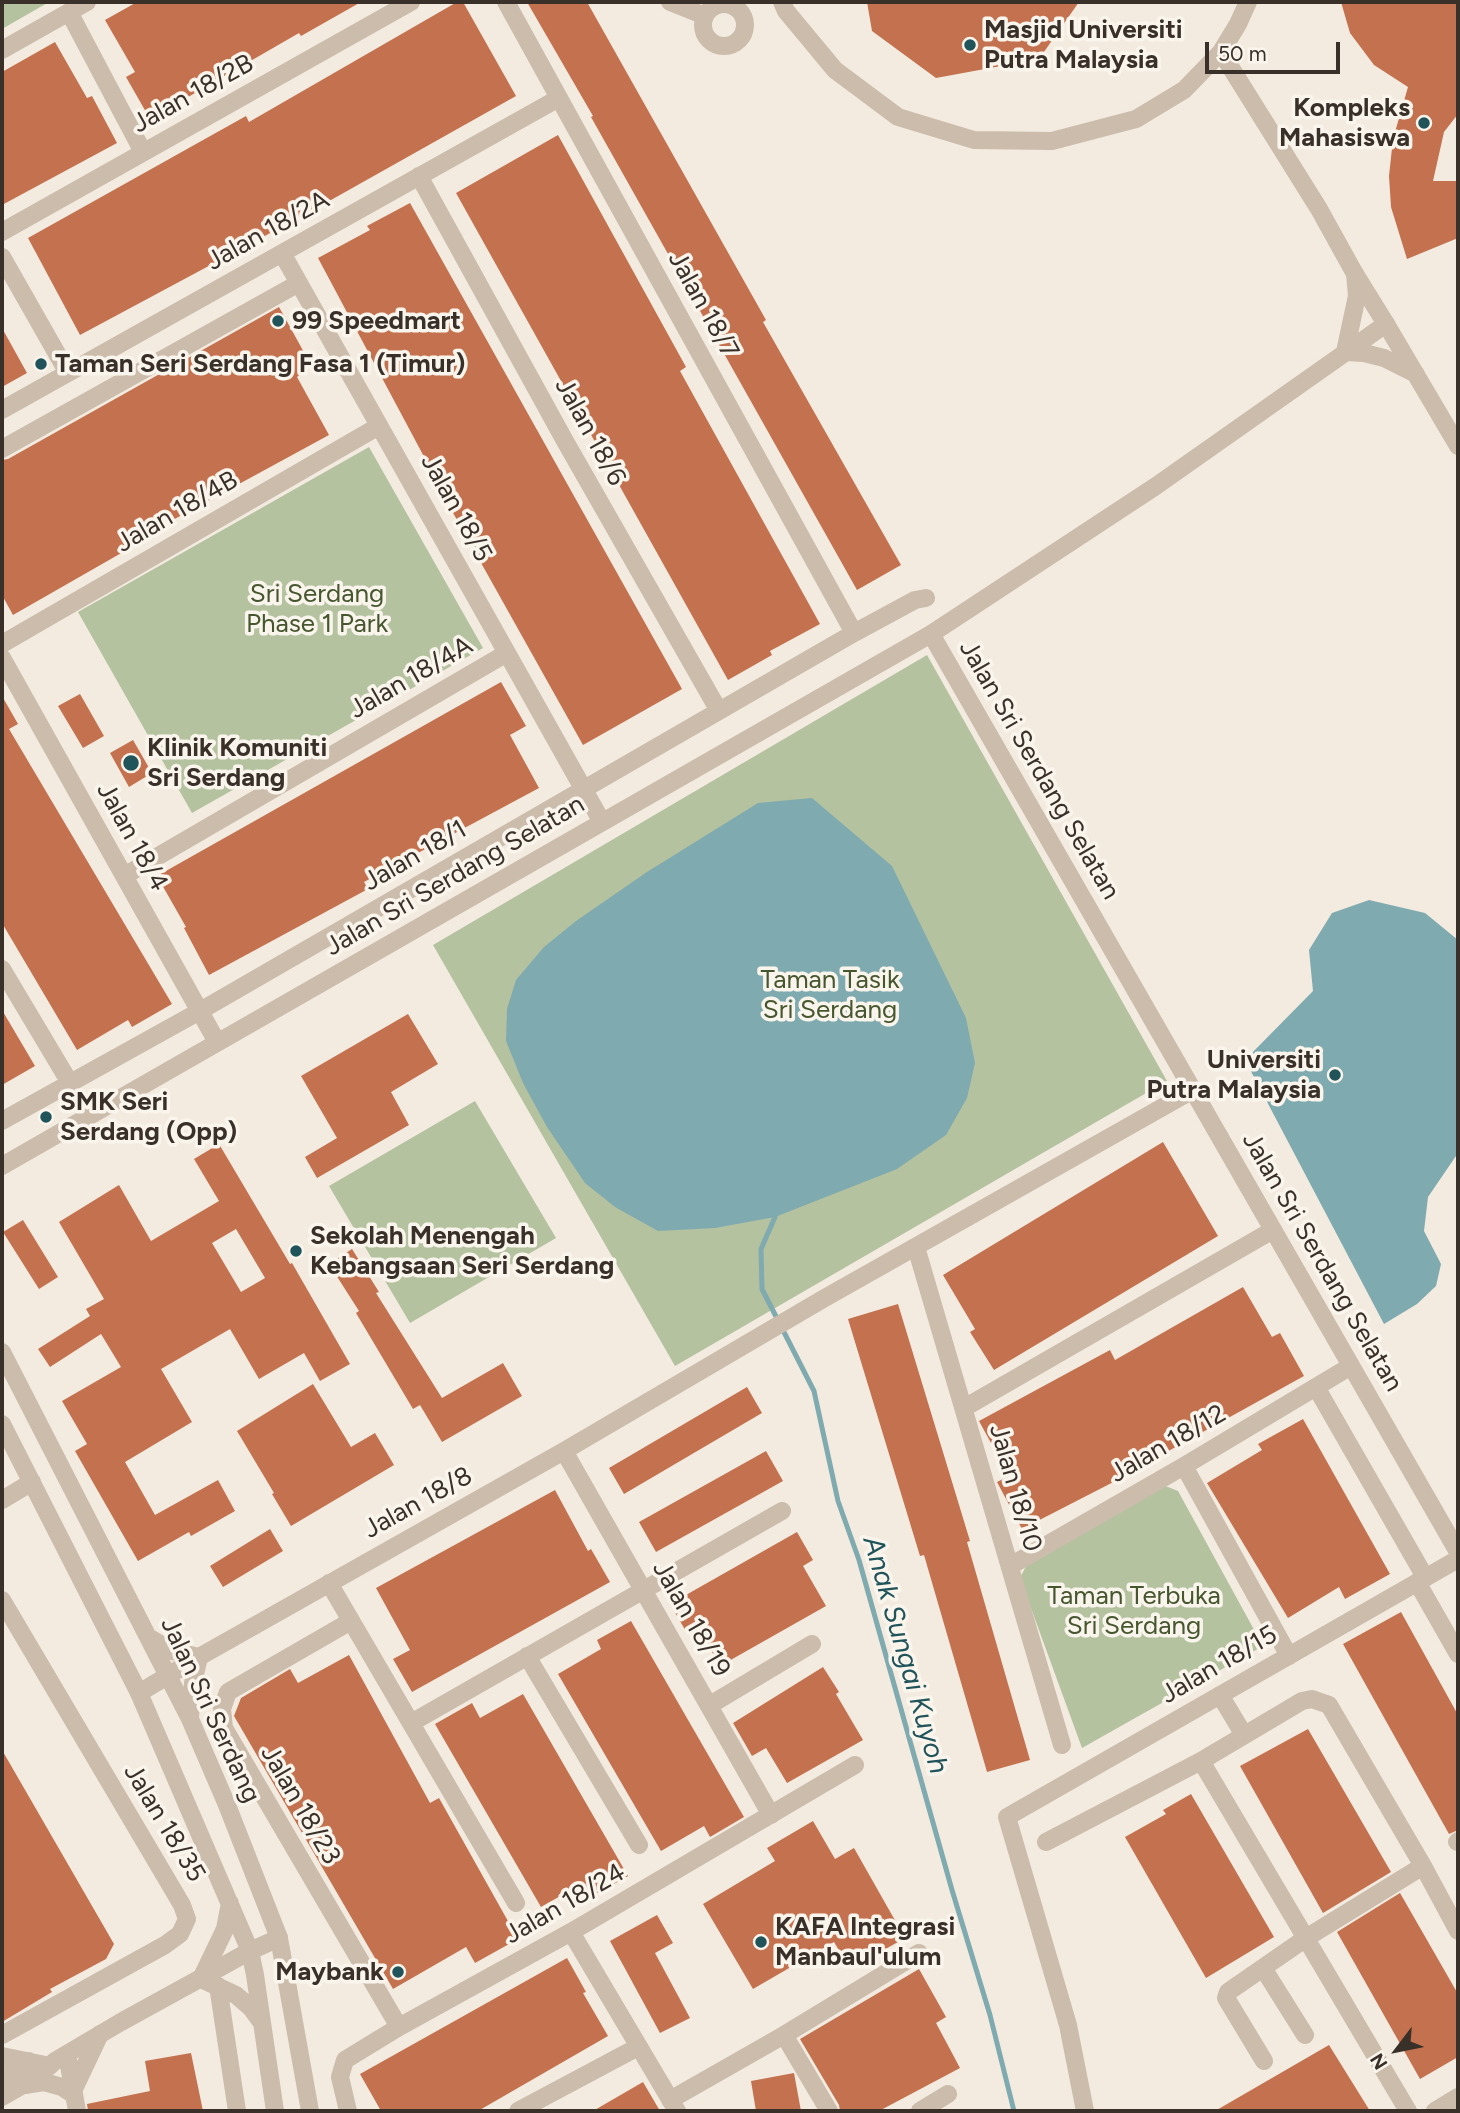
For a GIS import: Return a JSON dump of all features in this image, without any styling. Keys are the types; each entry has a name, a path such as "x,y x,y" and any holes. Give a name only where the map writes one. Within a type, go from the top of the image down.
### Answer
{"street":[{"path":"2,50 87,2"},
{"name":"Jalan 18/2B","path":"2,232 411,2"},
{"name":"Jalan 18/7","path":"506,2 853,633"},
{"path":"670,2 705,16"},
{"path":"782,2 786,11 835,70 898,117 974,140 1052,141 1136,119 1184,90 1221,52 1248,2"},
{"path":"69,12 143,152"},
{"path":"1221,52 1319,209 1354,274 1458,446"},
{"name":"Jalan 18/2A","path":"2,410 559,98"},
{"name":"Jalan 18/6","path":"419,176 565,442 719,711"},
{"name":"Jalan 18/5","path":"282,253 602,822"},
{"path":"2,257 68,373"},
{"path":"1354,274 1357,296 1345,352 1384,358 1416,374"},
{"path":"2,449 299,283"},
{"name":"Jalan Sri Serdang Selatan","path":"3,1164 931,634 1156,486 1386,324"},
{"name":"Jalan 18/4B","path":"2,644 379,426"},
{"name":"Jalan 18/1","path":"2,1121 200,1011 853,633 915,600 926,598"},
{"name":"Jalan Sri Serdang Selatan","path":"931,634 1458,1552"},
{"name":"Jalan 18/4A","path":"124,876 508,653"},
{"name":"Jalan 18/4","path":"2,658 217,1042"},
{"path":"2,969 70,1083"},
{"name":"Jalan 18/8","path":"139,1692 1193,1090"},
{"path":"964,1408 1273,1230"},
{"name":"Jalan 18/10","path":"916,1247 1062,1745"},
{"name":"Jalan Sri Serdang","path":"2,1352 190,1719 227,1805 279,1938 310,2111"},
{"name":"Jalan 18/12","path":"1010,1566 1351,1366"},
{"path":"1316,1387 1458,1654"},
{"path":"2,1424 139,1692 250,1951 275,2111"},
{"name":"Jalan 18/19","path":"564,1451 771,1815"},
{"path":"1184,1466 1289,1656"},
{"path":"2,1500 32,1482"},
{"path":"411,1723 782,1511"},
{"name":"Jalan 18/15","path":"1085,2111 1068,2025 1007,1817 1458,1559"},
{"path":"329,1583 516,1903"},
{"name":"Jalan 18/35","path":"2,1600 182,1905 187,1919 180,1934 165,1945 2,2035"},
{"name":"Jalan 18/23","path":"351,1621 228,1692 222,1709 224,1728 399,2027"},
{"path":"148,1637 172,1651 199,1657 190,1719"},
{"path":"710,1705 812,1644"},
{"path":"527,1656 639,1845"},
{"path":"1220,1695 1244,1735"},
{"path":"1046,1842 1201,1761 1302,1701 1312,1699 1329,1705 1458,1931"},
{"path":"1201,1761 1408,2111"},
{"name":"Jalan 18/24","path":"348,2111 340,2077 345,2060 855,1765"},
{"path":"1264,2061 1226,1998 1228,1992 1306,1938 1423,1866"},
{"path":"201,1979 225,1929 230,1903"},
{"path":"570,1932 673,2106 919,1953"},
{"path":"2,2097 37,2077 100,2034 250,1951 279,1938"},
{"path":"1263,1968 1305,2035"},
{"path":"201,1979 236,1995 251,2008 262,2023"},
{"path":"218,1986 237,2111"},
{"path":"75,2098 100,2034"},
{"path":"784,2035 829,2111"},
{"path":"522,2110 638,2047"},
{"path":"67,2054 75,2098"},
{"path":"2,2056 50,2066"},
{"path":"2,2078 29,2061"},
{"path":"19,2087 33,2082 44,2082 62,2087 75,2098"},
{"path":"920,2111 948,2094"},
{"path":"1435,2111 1458,2097"}],"green space":[{"path":"2,2 49,2 2,29"},
{"name":"Sri Serdang Phase 1 Park","path":"369,447 483,648 192,813 78,612"},
{"name":"Taman Tasik Sri Serdang","path":"927,655 1167,1081 675,1366 433,945"},
{"path":"475,1101 556,1238 410,1323 329,1186"},
{"name":"Taman Terbuka Sri Serdang","path":"1163,1485 1178,1491 1263,1646 1082,1748 1020,1578 1026,1566"}],"water":[{"path":"812,798 892,866 966,1018 975,1063 967,1098 946,1135 897,1169 775,1217 715,1228 658,1231 615,1207 585,1183 547,1127 523,1083 506,1041 507,1009 516,980 544,947 576,921 647,872 758,803"},
{"path":"1369,900 1425,913 1458,940 1458,1153 1428,1197 1424,1231 1441,1264 1436,1286 1417,1304 1384,1324 1245,1060 1313,991 1309,950 1332,913"}],"building":[{"path":"137,2 361,2 301,36 299,33 150,119 126,77 135,72 105,20"},
{"path":"457,2 463,2 516,96 315,209 80,335 28,238 246,116 249,122"},
{"path":"527,2 587,2 766,320 763,322 901,565 857,590"},
{"name":"Masjid Universiti Putra Malaysia","path":"867,2 1079,2 1039,59 936,78 872,31"},
{"name":"Kompleks Mahasiswa","path":"1341,2 1458,2 1458,114 1444,132 1433,181 1458,181 1458,238 1407,259 1391,207 1389,176 1393,139 1408,87 1374,65 1350,33"},
{"path":"55,42 87,98 92,96 117,143 2,205 2,72"},
{"path":"558,135 686,367 680,371 820,624 770,651 772,655 728,680 456,193"},
{"path":"410,203 682,689 583,745 452,511 318,258 370,230 367,226"},
{"path":"279,307 311,365 297,377 329,435 171,521 172,524 13,615 2,595 2,460"},
{"path":"2,328 27,373 2,387"},
{"path":"501,682 526,726 510,735 539,788 364,882 368,889 209,975 157,876"},
{"path":"80,694 104,736 83,748 58,706"},
{"path":"2,696 18,724 9,729 172,1004 132,1027 128,1020 77,1050 2,923"},
{"name":"Klinik Komuniti Sri Serdang","path":"133,740 152,773 129,787 110,753"},
{"path":"2,1010 35,1066 2,1085"},
{"path":"408,1014 438,1064 391,1092 409,1125 317,1178 305,1157 337,1138 301,1076"},
{"path":"1163,1142 1218,1236 994,1370 970,1332 975,1329 943,1275"},
{"path":"219,1144 350,1364 320,1381 304,1353 259,1379 230,1329 161,1369 192,1422 125,1462 155,1515 218,1480 235,1511 191,1536 189,1532 138,1561 75,1451 87,1444 62,1401 121,1367 101,1334 50,1367 38,1349 90,1316 86,1309 104,1299 59,1222 119,1185 151,1241 219,1201 194,1159","holes":["236,1229 265,1278 241,1292 212,1243"]},
{"path":"23,1220 58,1277 39,1289 3,1232"},
{"path":"352,1249 379,1292 376,1293 442,1398 503,1363 522,1396 442,1442 420,1405 413,1409 356,1313 359,1311 329,1264"},
{"path":"1243,1287 1272,1337 1280,1333 1304,1376 1163,1454 1164,1456 1022,1529 997,1482 1009,1476 979,1421 1110,1350 1115,1360"},
{"path":"898,1304 970,1541 967,1542 1030,1760 987,1772 924,1555 920,1556 848,1319"},
{"path":"313,1384 351,1447 375,1433 394,1465 291,1526 237,1431"},
{"path":"747,1387 762,1413 624,1494 609,1468"},
{"path":"1303,1419 1390,1574 1345,1599 1339,1587 1288,1618 1207,1483 1262,1450 1258,1444"},
{"path":"766,1451 783,1481 656,1552 639,1522"},
{"path":"555,1490 588,1551 591,1549 610,1582 412,1692 393,1659 410,1650 376,1588"},
{"path":"270,1529 283,1551 223,1587 210,1566"},
{"path":"797,1532 813,1560 803,1566 826,1606 720,1666 698,1627 687,1633 670,1604"},
{"path":"1401,1612 1458,1715 1458,1830 1449,1834 1343,1644"},
{"path":"631,1621 744,1817 710,1837 704,1826 661,1851 558,1674 601,1649 597,1640"},
{"path":"349,1655 430,1803 439,1798 518,1939 475,1963 466,1947 393,1989 234,1716 241,1698 290,1669 298,1683"},
{"path":"823,1667 863,1740 787,1783 766,1748 752,1756 733,1723"},
{"path":"523,1694 628,1876 591,1897 583,1883 541,1907 435,1724 472,1703 480,1718"},
{"path":"1308,1729 1391,1872 1323,1913 1240,1766"},
{"path":"2,1750 114,1944 106,1959 50,1989 52,1992 2,2022"},
{"path":"1191,1794 1274,1937 1206,1978 1125,1837 1166,1814 1163,1810"},
{"path":"813,1821 835,1859 854,1848 905,1938 882,1951 880,1948 849,1967 834,1942 753,1989 703,1904 775,1861 767,1848"},
{"path":"1400,1893 1458,1994 1458,2057 1420,2079 1337,1932"},
{"path":"657,1915 673,1943 655,1953 690,2018 660,2033 610,1941"},
{"path":"567,1958 586,1992 583,1993 608,2036 478,2111 381,2111 360,2074"},
{"path":"919,1969 946,2017 936,2023 960,2068 879,2111 840,2111 800,2039"},
{"path":"1329,2045 1370,2111 1215,2111"},
{"path":"191,2053 203,2111 88,2111 87,2104 150,2091 145,2061"},
{"path":"794,2073 801,2111 756,2111 751,2081"},
{"path":"643,2082 660,2111 593,2111"}],"waterway":[{"name":"Anak Sungai Kuyoh","path":"775,1217 761,1249 762,1289 814,1391 838,1501 859,1560 990,2015 1014,2111"}],"place":[{"name":"Masjid Universiti Putra Malaysia","path":"970,45"},
{"name":"Kompleks Mahasiswa","path":"1424,123"},
{"name":"99 Speedmart","path":"278,321"},
{"name":"Taman Seri Serdang Fasa 1 (Timur)","path":"41,364"},
{"name":"Klinik Komuniti Sri Serdang","path":"131,763"},
{"name":"Universiti Putra Malaysia","path":"1335,1075"},
{"name":"SMK Seri Serdang (Opp)","path":"46,1117"},
{"name":"Sekolah Menengah Kebangsaan Seri Serdang","path":"296,1251"},
{"name":"KAFA Integrasi Manbaul'ulum","path":"761,1942"},
{"name":"Maybank","path":"398,1972"}]}
